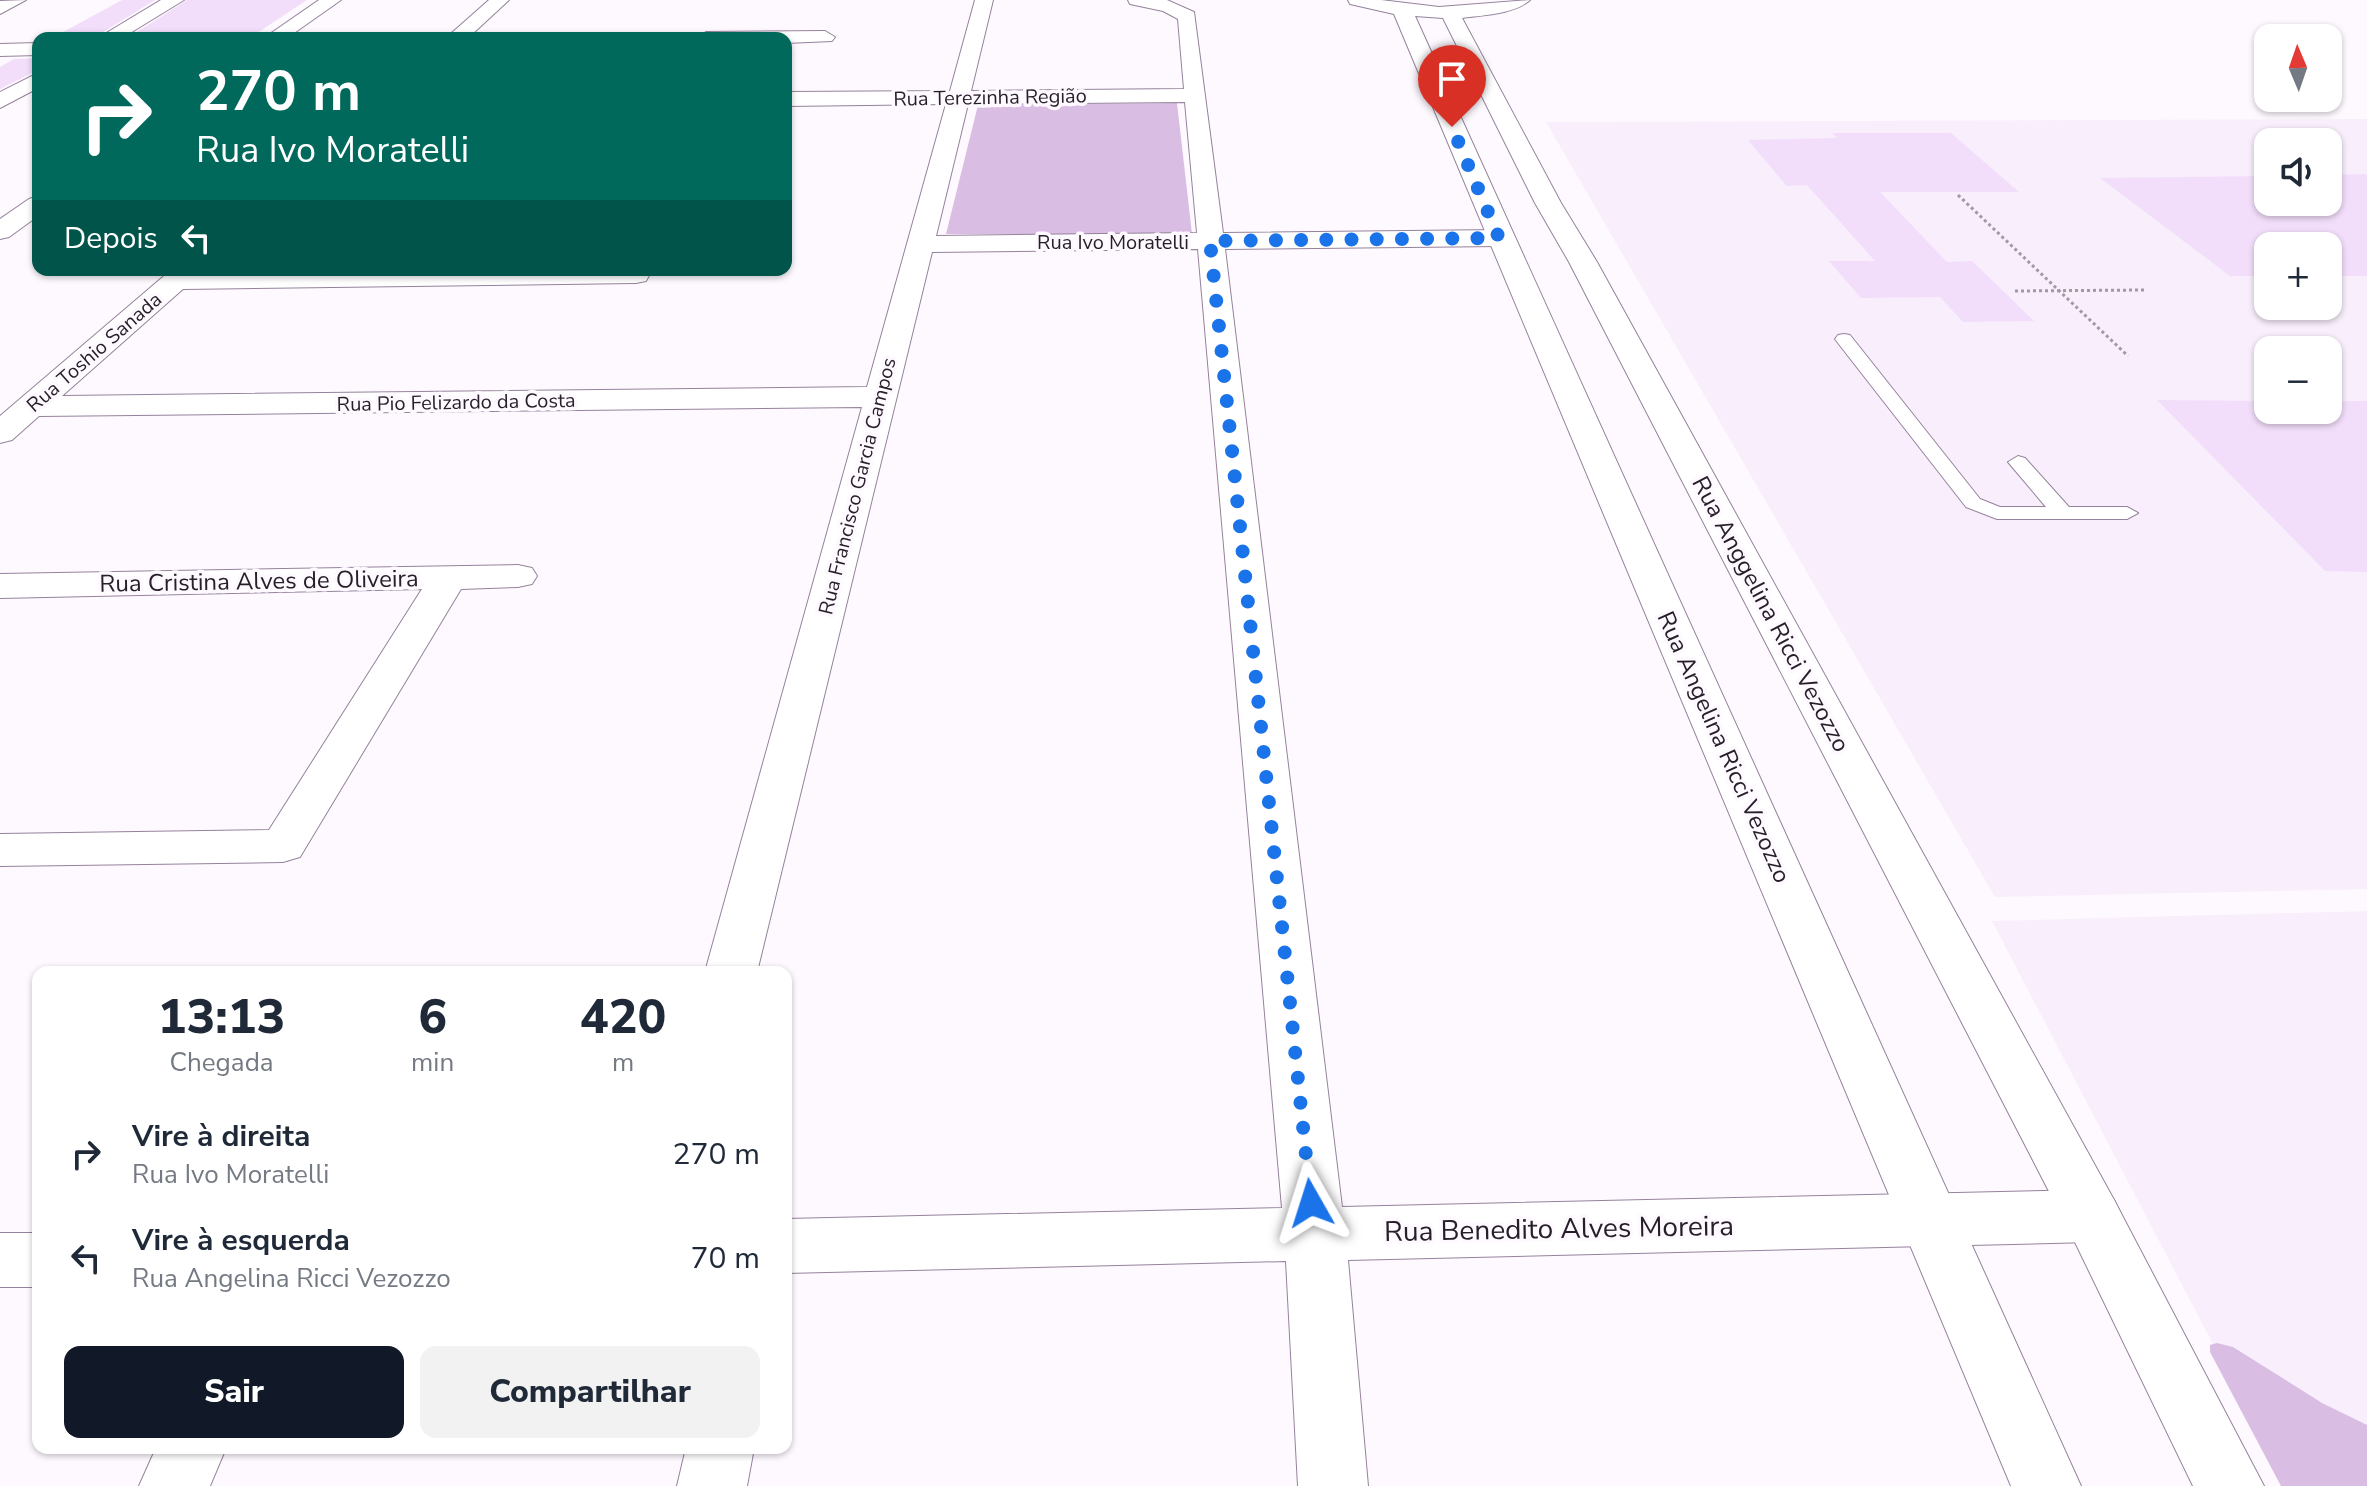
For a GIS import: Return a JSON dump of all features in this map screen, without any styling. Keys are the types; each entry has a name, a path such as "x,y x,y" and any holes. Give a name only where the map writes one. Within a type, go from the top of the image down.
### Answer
{"street":[{"path":"0,8 17,0"},
{"path":"119,32 175,0"},
{"path":"283,32 332,0"},
{"path":"463,32 500,0"},
{"name":"Rua Francisco Garcia Campos","path":"733,966 984,0"},
{"path":"1137,0 1169,6 1187,16 1315,1234 1333,1486"},
{"path":"1357,0 1402,9 1450,12 1480,10 1521,0"},
{"name":"Rua Angelina Ricci Vezozzo","path":"1402,9 1539,261 1933,1220 2046,1486"},
{"path":"773,32 786,12"},
{"name":"Rua Anggelina Ricci Vezozzo","path":"1450,12 1548,203 1539,261 2092,1216"},
{"path":"792,37 825,37"},
{"path":"0,50 32,49"},
{"path":"0,101 32,82"},
{"name":"Rua Terezinha Região","path":"792,99 1195,95"},
{"path":"0,231 32,208"},
{"path":"0,238 32,237"},
{"name":"Rua Ivo Moratelli","path":"919,244 1210,241 1539,261"},
{"name":"Rua Toshio Sanada","path":"0,433 182,276"},
{"name":"Rua Pio Felizardo da Costa","path":"32,406 880,397"},
{"name":"Rua Cristina Alves de Oliveira","path":"0,586 518,576"},
{"path":"0,850 283,846 449,577"},
{"path":"2092,1216 2229,1486"},
{"name":"Rua Benedito Alves Moreira","path":"792,1246 2092,1216"},
{"path":"0,1260 32,1260"},
{"path":"174,1486 189,1454"},
{"path":"712,1486 719,1454"}],"lane":[{"path":"1844,339 1973,503 1997,513 2127,513"},
{"path":"2018,462 2063,513"}],"path":[{"path":"1958,195 2128,356"},
{"path":"2015,291 2144,290"}],"shaded area":[{"path":"1177,103 1192,234 946,234 978,105"},
{"path":"2367,119 2367,889 1995,897 1546,122"},
{"path":"2367,911 2367,1486 2287,1486 1992,921"},
{"path":"2217,1343 2233,1347 2322,1403 2367,1425 2367,1486 2281,1486 2210,1352 2210,1345"}],"building":[{"path":"122,0 155,0 103,32 63,32"},
{"path":"187,0 307,0 259,32 137,32"},
{"path":"32,58 32,73 0,89 0,67 14,59"},
{"path":"1832,133 1951,133 2019,192 1880,192 1947,262 1972,261 2034,321 1963,322 1940,297 1861,298 1829,261 1875,261 1807,185 1787,186 1748,140 1837,138"},
{"path":"2367,174 2367,276 2342,276 2342,232 2254,232 2254,276 2230,276 2100,178 2254,176 2254,216 2342,216 2342,175"},
{"path":"2157,400 2254,401 2254,424 2342,424 2342,401 2367,401 2367,572 2325,571"}],"route":[{"path":"1311,1203 1210,241 1499,238 1452,127"}]}
